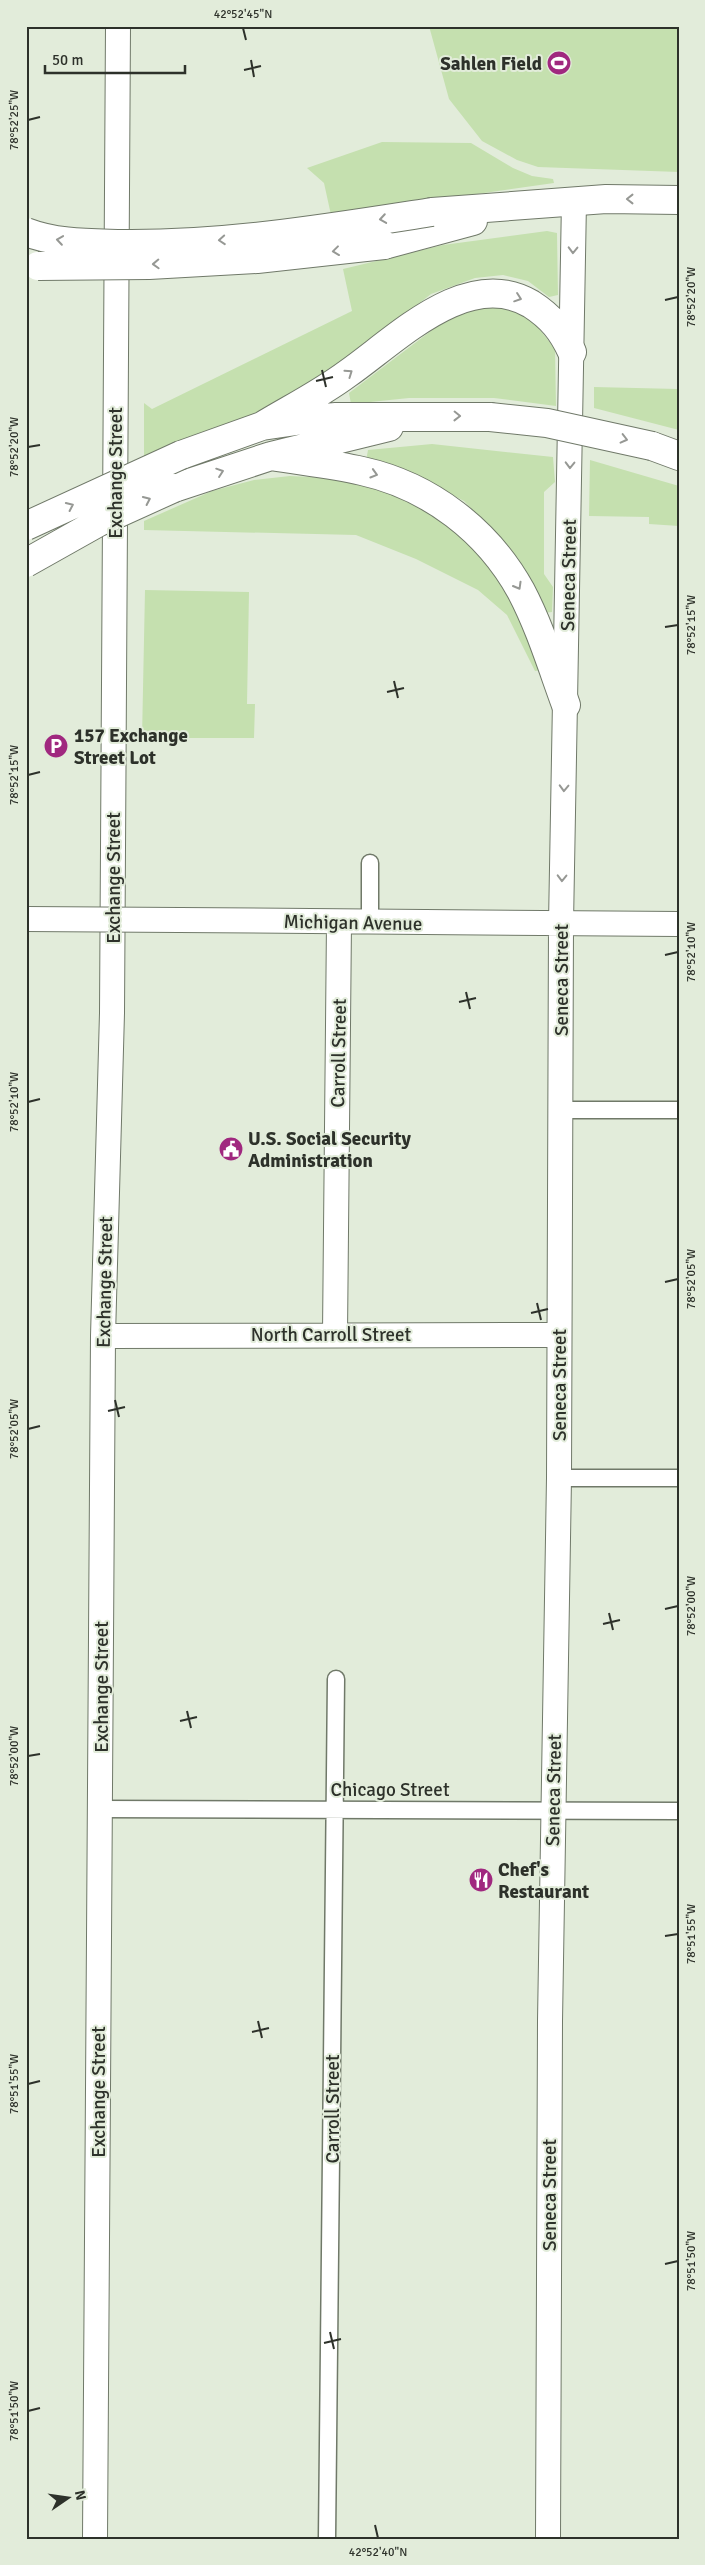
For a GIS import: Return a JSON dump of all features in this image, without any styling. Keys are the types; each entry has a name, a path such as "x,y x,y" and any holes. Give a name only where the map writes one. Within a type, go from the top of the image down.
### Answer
{"highway":[{"path":"26,232 42,238 81,243 148,244 253,238 432,212 530,206 574,201 679,200"},
{"path":"26,266 230,261 384,245 530,206"},
{"path":"26,526 181,455 262,426 344,376 431,313 470,295 489,293 521,299 554,320 563,332 572,352"},
{"path":"262,426 323,418 490,417 547,423 652,446 679,456"},
{"path":"26,563 99,522 174,488 271,456 424,418"},
{"path":"271,456 362,471 397,481 427,496 460,518 490,545 522,593 566,705"}],"street":[{"name":"Exchange Street","path":"95,2539 102,1336 112,1003 118,26"},
{"name":"Seneca Street","path":"548,2539 561,924 574,201"},
{"path":"370,862 370,922"},
{"name":"Michigan Avenue","path":"26,919 679,924"},
{"name":"Carroll Street","path":"335,1334 339,922"},
{"path":"561,1110 679,1110"},
{"name":"North Carroll Street","path":"102,1336 559,1334"},
{"path":"558,1478 679,1478"},
{"name":"Carroll Street","path":"327,2539 336,1679"},
{"name":"Chicago Street","path":"100,1809 334,1808 679,1811"}],"green space":[{"name":"Sahlen Field","path":"429,26 679,26 679,172 538,167 517,160 482,141 449,99"},
{"path":"382,142 471,143 513,168 532,176 553,179 554,183 331,215 324,183 307,168"},
{"path":"547,231 557,233 558,295 549,297 528,281 503,275 475,278 431,294 328,375 266,413 144,456 144,403 152,409 352,311 343,269 443,245"},
{"path":"475,305 513,307 534,322 555,349 556,406 494,398 409,398 351,404 349,393 448,318"},
{"path":"594,387 678,389 679,430 594,408"},
{"path":"432,444 553,457 555,482 544,492 544,574 553,587 552,612 544,613 518,558 464,501 422,479 366,461 368,450"},
{"path":"590,460 679,486 679,526 649,524 649,517 589,516"},
{"path":"290,476 329,478 384,489 433,512 480,550 521,610 542,670 535,671 507,615 478,590 416,559 356,535 144,530 144,521 212,491 254,480"},
{"path":"145,590 249,592 247,704 255,704 254,738 142,738"}],"place":[{"name":"Sahlen Field","path":"559,63"},
{"name":"157 Exchange Street Lot","path":"56,746"},
{"name":"U.S. Social Security Administration","path":"231,1149"},
{"name":"Chef's Restaurant","path":"481,1880"}]}
